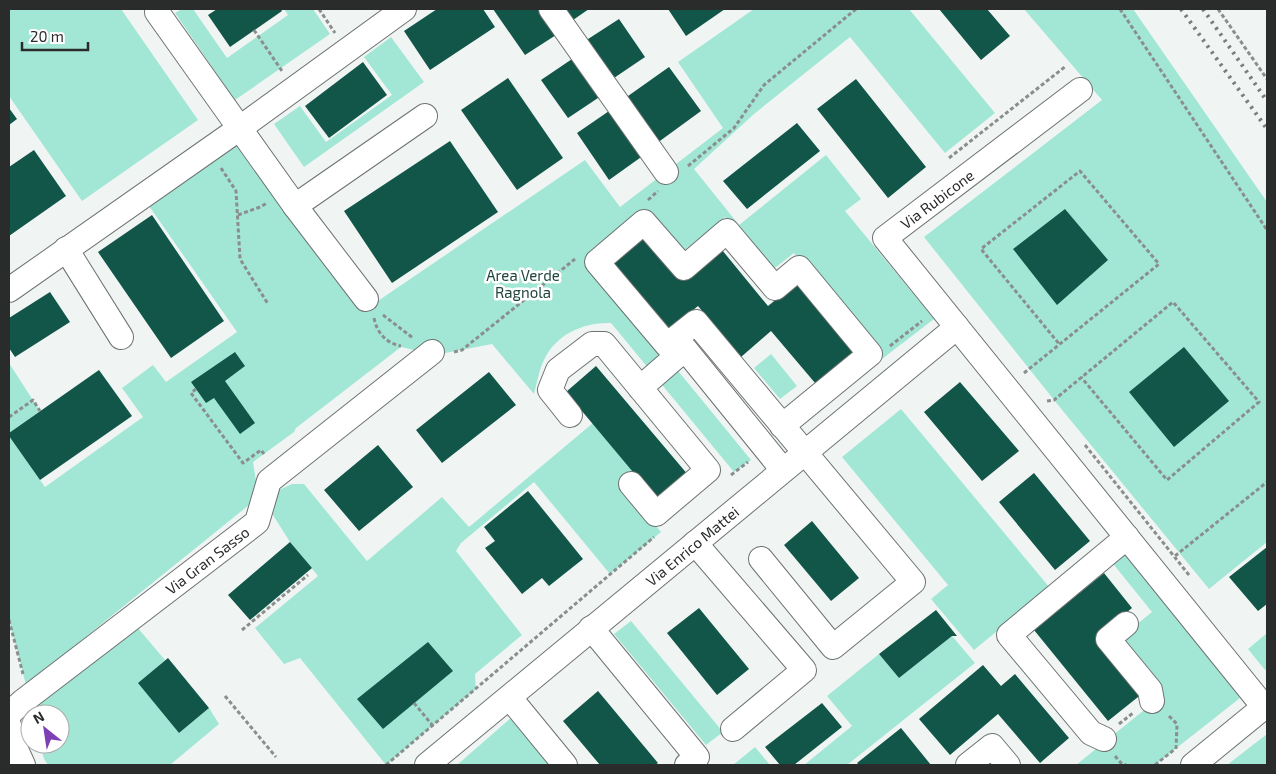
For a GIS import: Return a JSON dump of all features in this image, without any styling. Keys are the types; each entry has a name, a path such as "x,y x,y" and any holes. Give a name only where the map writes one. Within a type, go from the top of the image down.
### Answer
{"street":[{"path":"9,290 240,128 404,9"},
{"path":"551,9 669,178"},
{"path":"158,12 294,206 369,302"},
{"name":"Via Rubicone","path":"957,327 885,238 1080,90"},
{"path":"294,206 425,116"},
{"path":"761,559 834,647 914,582 782,426 696,322 666,346 597,262 644,222 684,268 727,231 775,288 800,268 870,354 782,426"},
{"path":"66,249 121,337"},
{"path":"957,327 1264,707 1192,765"},
{"name":"Via Enrico Mattei","path":"427,765 957,327"},
{"path":"570,415 550,390 558,370 592,344 604,344 708,470 656,514 631,484"},
{"name":"Via Gran Sasso","path":"9,714 22,702 257,522 269,481 429,349"},
{"path":"640,388 685,349 784,470"},
{"path":"1104,739 1091,733 1009,635 1127,537"},
{"path":"695,543 804,670 733,729"},
{"path":"1126,624 1108,638 1150,690 1152,701"},
{"path":"591,628 697,757 687,765"},
{"path":"510,698 565,765"},
{"path":"541,716 581,765"},
{"path":"10,738 24,765"},
{"path":"968,765 992,746 1008,765"}],"path":[{"path":"319,9 337,35"},
{"path":"644,202 669,178 734,128 764,85 856,9"},
{"path":"1120,9 1267,230"},
{"path":"1218,9 1267,79"},
{"path":"254,30 284,73"},
{"path":"947,159 1066,66"},
{"path":"220,167 236,191 240,259 268,304"},
{"path":"1006,388 1060,345 1159,264 1080,171 981,249 1060,345"},
{"path":"238,216 260,207 272,199"},
{"path":"369,302 391,323 435,355 462,350 576,258"},
{"path":"369,302 375,326 391,344 416,350 429,349"},
{"path":"1029,416 1048,400 1054,400 1082,378 1173,302 1259,402 1167,480 1082,378"},
{"path":"393,352 400,346"},
{"path":"1020,367 1031,379"},
{"path":"196,389 191,393 243,463 261,450 264,454"},
{"path":"1042,393 1054,408"},
{"path":"9,417 33,400 40,411"},
{"path":"1084,445 1190,576"},
{"path":"258,458 272,449"},
{"path":"1175,556 1267,482"},
{"path":"242,630 308,575"},
{"path":"9,620 24,677"},
{"path":"225,696 276,757"},
{"path":"1126,765 1111,751 1104,739 1147,702 1156,701 1176,724 1176,749"},
{"path":"414,703 433,726"}],"green space":[{"path":"9,9 121,9 198,120 82,201 9,96"},
{"path":"182,9 193,9 227,58 288,15 284,9 313,9 330,34 235,100 175,13"},
{"name":"Area Verde Ragnola","path":"754,9 909,9 995,113 945,153 850,37 754,114 694,169 739,225 826,155 861,199 845,211 934,319 882,359 794,253 771,271 725,217 681,253 670,361 751,460 734,472 611,323 581,327 556,343 542,364 534,394 492,344 435,355 401,347 253,462 258,493 249,505 26,685 9,620 9,436 45,487 143,417 122,388 153,365 166,382 237,332 149,206 239,141 372,305 585,160 620,207 723,128 678,62"},
{"path":"1024,9 1133,9 1267,202 1267,542 1209,589 1054,400 924,237 1102,100"},
{"path":"391,37 424,82 304,167 274,124 300,106 326,142 392,95 364,57"},
{"path":"771,354 797,386 780,399 754,368"},
{"path":"9,363 40,411 9,433"},
{"path":"901,409 1050,588 974,650 931,599 948,585 842,457"},
{"path":"593,423 634,473 621,484 661,532 610,574 534,482 461,543 456,551 522,635 475,674 476,689 386,765 300,658 284,664 255,628 318,576 290,542 271,512 271,500 279,490 292,484 304,484 367,561 442,497 469,527"},
{"path":"1123,549 1240,698 1155,765 1076,765 1164,694 1120,638 1152,612 1110,560"},
{"path":"631,621 723,732 706,745 614,634"},
{"path":"137,627 165,660 139,683 179,733 209,708 219,724 170,765 48,765 43,754 70,754 70,704 38,704"},
{"path":"1267,633 1267,669 1265,670 1248,649"},
{"path":"952,636 975,663 847,765 804,765 852,726 827,696 879,654 899,678"},
{"path":"511,718 550,765 457,765"},
{"path":"1267,734 1267,765 1227,765"},
{"path":"755,747 770,765 733,765"}],"building":[{"path":"217,9 281,9 282,11 230,47 208,15"},
{"path":"437,9 483,9 495,27 430,70 404,31"},
{"path":"493,9 538,9 556,35 525,55"},
{"path":"565,9 589,9 573,20"},
{"path":"668,9 725,9 686,36"},
{"path":"939,9 987,9 1010,36 981,60"},
{"path":"619,19 645,57 611,80 585,41"},
{"path":"575,57 601,96 568,118 541,80"},
{"path":"363,62 387,95 329,138 305,106"},
{"path":"669,67 701,111 653,146 621,101"},
{"path":"508,78 563,158 517,190 461,110"},
{"path":"856,79 926,167 888,198 817,109"},
{"path":"9,108 17,119 9,125"},
{"path":"612,109 644,155 609,180 577,133"},
{"path":"797,123 820,151 747,209 723,181"},
{"path":"450,141 498,212 392,283 344,211"},
{"path":"34,150 66,196 9,236 9,167"},
{"path":"1065,209 1108,260 1057,305 1013,249"},
{"path":"152,215 224,321 171,358 98,252"},
{"path":"644,230 686,280 722,250 768,306 798,282 861,357 821,390 771,331 741,357 698,306 663,335 604,264"},
{"path":"50,292 70,322 15,357 9,348 9,318"},
{"path":"1184,347 1229,401 1174,447 1129,392"},
{"path":"235,352 245,366 225,381 255,423 240,434 214,398 206,403 191,382"},
{"path":"596,366 689,476 658,502 566,392"},
{"path":"99,370 132,416 40,480 9,436 9,433"},
{"path":"489,372 516,405 442,463 416,430"},
{"path":"960,382 1019,451 982,481 924,412"},
{"path":"378,445 413,487 359,531 324,490"},
{"path":"1034,473 1090,541 1055,570 999,502"},
{"path":"528,491 583,559 549,586 542,578 522,594 485,548 495,541 484,527"},
{"path":"812,521 859,578 831,601 784,545"},
{"path":"290,542 312,568 250,620 228,595"},
{"path":"1267,547 1267,604 1258,611 1229,577"},
{"path":"1104,573 1132,608 1097,637 1143,693 1108,721 1034,630"},
{"path":"699,608 749,669 717,695 667,633"},
{"path":"936,610 957,636 952,636 899,678 879,654"},
{"path":"428,642 453,671 383,729 357,699"},
{"path":"168,658 209,708 179,733 138,683"},
{"path":"983,665 1001,686 1015,674 1069,738 1040,763 998,714 950,755 919,719"},
{"path":"598,691 658,763 655,765 600,765 563,721"},
{"path":"822,703 842,727 794,765 780,765 765,747"},
{"path":"901,728 931,765 859,765 857,763"}],"railway":[{"path":"1181,9 1267,129"},
{"path":"1203,9 1267,101"}]}
